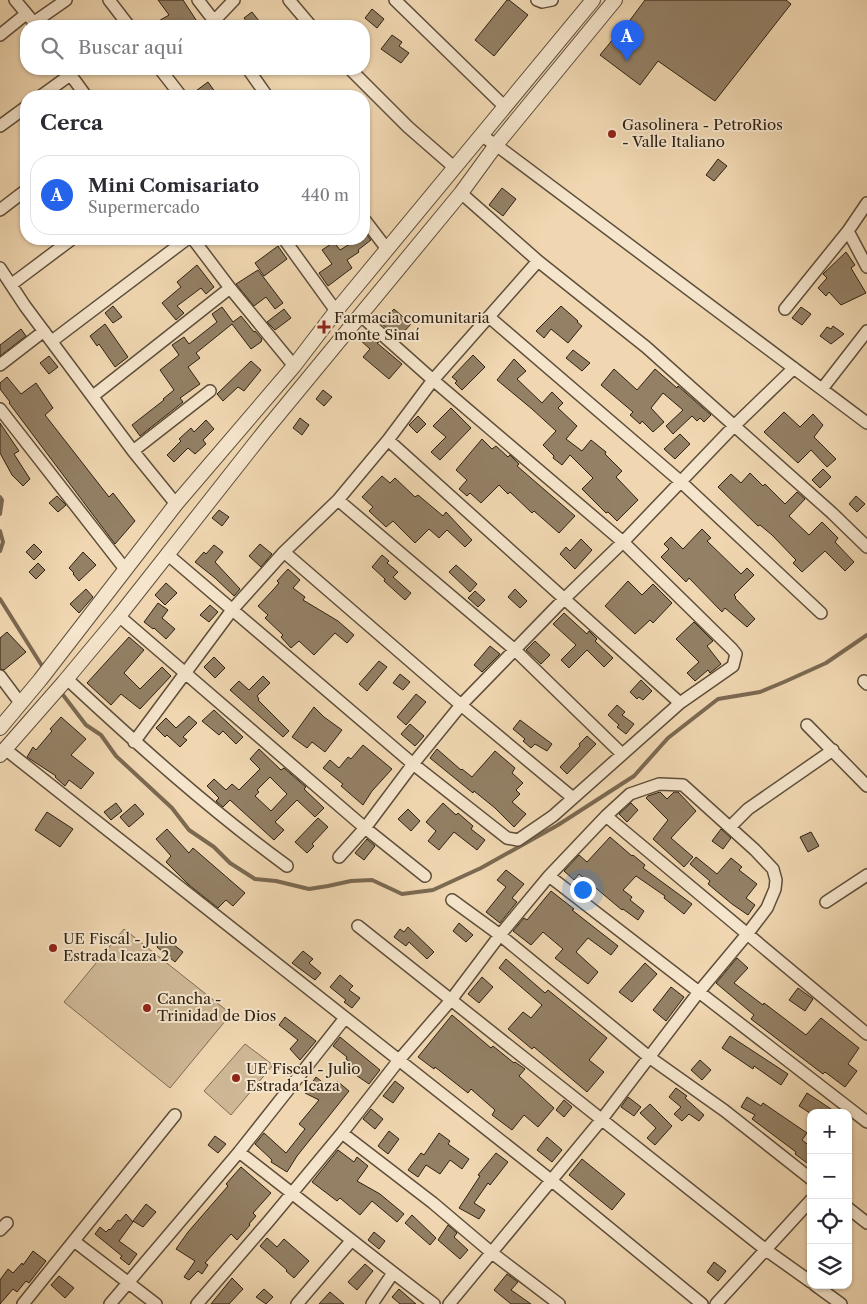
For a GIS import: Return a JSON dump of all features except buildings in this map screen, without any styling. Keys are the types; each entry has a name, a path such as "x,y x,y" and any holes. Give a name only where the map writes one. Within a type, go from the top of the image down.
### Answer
{"street":[{"path":"15,0 31,20"},
{"path":"34,20 66,0"},
{"path":"109,0 124,20"},
{"path":"198,0 213,20"},
{"path":"219,20 234,0"},
{"path":"289,0 306,20"},
{"path":"395,0 506,107"},
{"path":"537,0 542,2 552,0"},
{"path":"0,728 51,666 176,504 294,366 336,311 593,0"},
{"path":"615,0 496,146 461,193 360,314 119,616 66,681 2,752 399,1060 552,1181 702,1304"},
{"path":"0,35 20,26"},
{"path":"48,90 65,75"},
{"path":"70,75 82,90"},
{"path":"165,75 176,90"},
{"path":"252,75 263,90"},
{"path":"356,75 408,127 455,168"},
{"path":"0,126 20,111"},
{"path":"482,136 867,423"},
{"path":"461,193 538,261 646,347 867,547"},
{"path":"0,210 20,195"},
{"path":"785,309 848,231 867,203"},
{"path":"370,227 387,249"},
{"path":"848,231 867,267"},
{"path":"12,284 64,245"},
{"path":"52,341 179,245"},
{"path":"198,245 294,366"},
{"path":"288,245 336,311"},
{"path":"134,742 232,610 284,552 338,500 388,440 433,380 538,261"},
{"path":"0,268 44,331 176,504"},
{"path":"93,396 230,288"},
{"path":"167,554 413,764 511,840 518,840 546,821 680,703 733,666 736,654 732,649 624,542 433,380 360,314"},
{"path":"489,317 680,481 821,613"},
{"path":"0,365 44,331"},
{"path":"822,389 867,331"},
{"path":"339,857 461,706 565,598 624,542 734,426 794,368"},
{"path":"133,450 210,391"},
{"path":"0,409 125,569"},
{"path":"388,440 680,703"},
{"path":"338,500 516,651 622,754"},
{"path":"284,552 461,706 573,798"},
{"path":"119,616 364,828 425,876"},
{"path":"0,676 21,704"},
{"path":"66,681 134,742 239,830 287,866"},
{"path":"807,725 866,784"},
{"path":"730,827 748,809 833,750"},
{"path":"197,1304 342,1133 549,876 606,816 630,794 659,784 683,784 773,869 776,880 775,888 767,908 698,993 602,1119 449,1304"},
{"path":"606,816 867,1034"},
{"path":"826,902 867,875"},
{"path":"549,876 867,1122"},
{"path":"452,900 500,936 649,1057 725,1111 807,1176"},
{"path":"358,926 766,1250 807,1279"},
{"path":"110,1304 239,1152 345,1018"},
{"path":"23,1304 175,1115"},
{"path":"342,1133 559,1304"},
{"path":"239,1152 434,1304"},
{"path":"716,1304 807,1204"},
{"path":"852,1211 867,1224"},
{"path":"74,1240 156,1304"},
{"path":"297,1304 351,1241"},
{"path":"372,1304 393,1273"},
{"path":"820,1289 841,1304"}],"shaded area":[{"name":"Cancha - Trinidad de Dios","path":"124,929 231,1014 170,1088 64,1002"},
{"path":"245,1044 273,1065 231,1115 204,1091"}],"waterway":[{"path":"0,497 2,500 0,514"},
{"path":"0,531 3,542 0,551"},
{"path":"0,599 44,669"},
{"path":"60,691 86,725 101,735 116,756 172,808 189,830 214,847 230,863 255,879 276,881 309,889 351,881 372,880 402,894 433,890 481,868 558,825 634,776 668,738 718,699 760,692 784,682 826,663 867,635"}],"place":[{"name":"Mini Comisariato","path":"627,61"},
{"name":"Gasolinera - PetroRios - Valle Italiano","path":"612,134"},
{"name":"Farmacia comunitaria monte Sinaí","path":"324,327"},
{"name":"UE Fiscal - Julio Estrada Icaza 2","path":"53,948"},
{"name":"Cancha - Trinidad de Dios","path":"147,1008"},
{"name":"UE Fiscal - Julio Estrada Icaza","path":"236,1078"}]}
